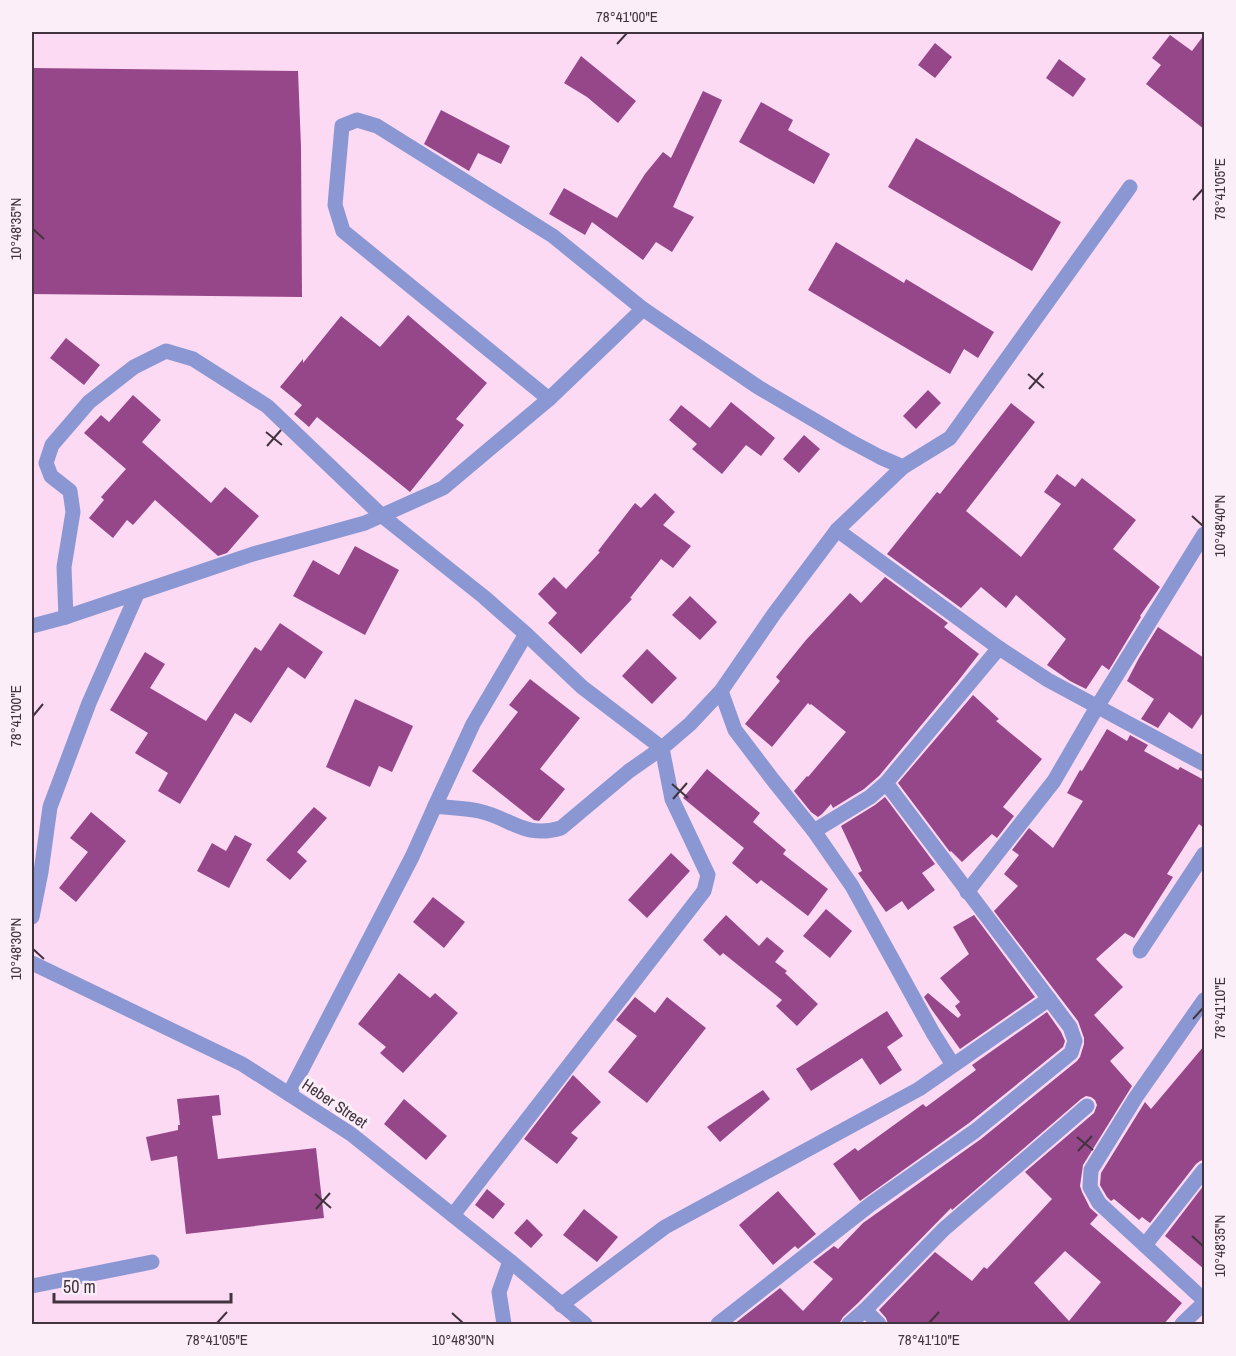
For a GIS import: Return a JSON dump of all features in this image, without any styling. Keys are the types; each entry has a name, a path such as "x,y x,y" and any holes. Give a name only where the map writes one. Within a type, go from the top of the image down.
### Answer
{"street":[{"path":"549,399 343,231 335,204 342,126 357,120 377,126 553,236 643,309 758,387 848,440 903,467"},
{"path":"435,806 480,812 530,831 561,828 690,724 721,691 774,614 837,530 903,467 950,438 1130,187"},
{"path":"32,626 137,594 253,554 365,523 443,488 549,399 643,309"},
{"path":"66,617 64,567 73,512 70,491 51,476 46,462 52,445 89,402 134,367 166,351 193,359 267,406 381,515 484,597 582,687 662,748 672,799 708,875 704,891 453,1215"},
{"path":"837,530 999,648 1048,680 1204,764"},
{"path":"967,892 1054,781 1204,534"},
{"path":"32,917 50,807 89,703 137,594"},
{"path":"289,1095 412,857 473,724 526,634"},
{"path":"814,831 870,797 886,783 999,648"},
{"path":"721,691 735,730 814,831 852,886 953,1065"},
{"path":"718,1324 872,1204 975,1131 1071,1053 1076,1041 1070,1027 886,783"},
{"path":"1140,951 1204,854"},
{"name":"Heber Street","path":"32,963 242,1064 351,1134 585,1324"},
{"path":"561,1305 664,1227 919,1089 1048,999"},
{"path":"1182,1324 1204,1302 1099,1203 1090,1187 1091,1170 1136,1097 1204,1000"},
{"path":"849,1324 944,1229 1087,1106"},
{"path":"1145,1245 1204,1170"},
{"path":"504,1324 499,1292 510,1261"},
{"path":"32,1286 152,1262"},
{"path":"865,1310 879,1324"}],"building":[{"path":"1170,35 1192,51 1204,35 1204,129 1146,84 1161,65 1152,58"},
{"path":"935,43 952,57 935,78 918,65"},
{"path":"581,56 636,101 618,123 587,97 564,83"},
{"path":"1059,59 1086,79 1073,97 1046,78"},
{"path":"32,68 298,71 302,297 32,294"},
{"path":"703,91 722,100 673,207 694,217 672,252 656,242 643,260 592,222 585,235 549,214 564,188 617,218 645,174 663,152 671,158"},
{"path":"761,102 793,120 788,130 830,154 814,184 739,142"},
{"path":"441,110 510,146 501,164 478,153 469,171 424,144"},
{"path":"916,138 1061,222 1032,271 888,187"},
{"path":"836,242 904,283 906,279 994,332 978,358 964,349 950,374 808,290"},
{"path":"408,315 487,383 456,419 464,425 410,492 317,417 309,427 294,414 302,405 280,387 303,359 303,363 341,316 380,347"},
{"path":"66,338 100,365 84,385 50,358"},
{"path":"928,390 941,403 916,429 903,416"},
{"path":"133,395 161,420 142,442 211,503 225,487 259,516 227,553 218,556 155,500 133,525 127,520 113,538 89,518 104,500 101,497 126,469 84,433 101,415 109,422"},
{"path":"731,402 775,438 761,456 746,445 722,474 692,449 697,444 669,420 681,405 710,428"},
{"path":"1011,403 1035,422 966,511 1021,557 1061,504 1044,492 1057,474 1075,487 1082,478 1136,520 1113,549 1160,587 1140,616 1109,670 1102,665 1086,689 1047,665 1066,639 1016,595 1006,608 981,587 961,608 887,554 937,492 940,494"},
{"path":"804,435 820,449 799,473 783,459"},
{"path":"655,493 675,512 663,525 691,546 673,568 661,559 630,598 632,599 581,654 548,623 557,613 538,594 554,577 566,589 600,552 598,551 635,503 641,508"},
{"path":"355,546 399,570 365,635 293,596 313,560 339,575"},
{"path":"885,577 948,623 944,627 979,654 879,776 864,789 833,808 831,804 818,817 794,791 846,732 808,703 772,747 745,724 780,681 776,677 806,640 850,593 861,603"},
{"path":"690,596 717,622 700,640 672,615"},
{"path":"280,623 323,652 305,679 288,667 251,723 235,713 180,804 158,791 168,773 135,753 148,733 110,710 145,652 165,664 150,688 206,721 255,647 261,651"},
{"path":"1158,627 1204,658 1204,711 1192,729 1169,712 1158,728 1141,719 1154,699 1127,681"},
{"path":"647,649 677,678 652,704 622,676"},
{"path":"530,679 580,718 540,769 565,789 539,821 534,820 472,771 518,712 509,705"},
{"path":"973,695 999,719 996,721 1042,759 1003,807 1014,816 997,838 992,834 962,862 950,852 898,783"},
{"path":"355,699 413,726 392,772 379,766 370,787 326,767"},
{"path":"1107,729 1127,741 1130,735 1148,745 1144,751 1178,770 1180,767 1204,780 1204,828 1199,824 1167,874 1173,877 1134,938 1125,933 1096,959 1123,987 1094,1015 1124,1048 1110,1061 1132,1086 1083,1165 1080,1186 1090,1208 1098,1215 1090,1224 1182,1303 1164,1324 888,1324 879,1310 935,1252 972,1281 984,1267 987,1269 1052,1199 1025,1172 1094,1113 1097,1105 1095,1100 1086,1096 952,1210 951,1208 843,1317 839,1324 734,1324 780,1288 803,1311 833,1279 813,1262 834,1246 838,1249 863,1223 981,1139 1080,1057 1084,1038 1078,1021 994,911 1018,886 1004,874 1019,855 1012,850 1029,828 1053,848 1083,801 1067,793 1080,770 1082,771","holes":["1065,1251 1101,1282 1069,1321 1034,1283"]},
{"path":"707,769 760,813 753,822 786,850 783,854 828,889 808,916 761,880 757,884 732,863 744,848 683,798"},
{"path":"885,797 935,864 922,873 935,890 908,910 902,901 886,912 858,873 862,871 841,826"},
{"path":"314,807 327,818 297,852 307,861 290,880 266,860"},
{"path":"91,812 126,841 76,902 59,888 88,852 70,838"},
{"path":"235,835 252,844 229,888 197,871 212,843 226,851"},
{"path":"671,853 690,871 647,918 628,900"},
{"path":"433,897 465,922 444,948 413,922"},
{"path":"826,909 852,931 830,958 803,936"},
{"path":"726,915 759,946 767,937 784,951 775,962 787,971 785,973 818,1004 797,1026 776,1006 782,1000 723,953 720,956 703,940"},
{"path":"974,915 1035,997 960,1049 924,997 928,993 958,1018 961,1015 955,1006 960,1002 940,978 969,954 953,927"},
{"path":"399,973 430,998 435,993 458,1013 403,1073 380,1053 386,1047 358,1024"},
{"path":"635,997 655,1013 667,997 706,1028 647,1103 608,1072 637,1036 616,1020"},
{"path":"887,1011 903,1036 887,1047 902,1070 880,1085 862,1058 811,1091 796,1069"},
{"path":"1047,1012 1061,1032 1065,1041 1063,1047 969,1123 860,1201 833,1164 855,1148 858,1151 923,1104 926,1107 976,1070 972,1065"},
{"path":"1204,1046 1204,1160 1196,1164 1150,1223 1142,1217 1139,1220 1114,1199 1111,1201 1107,1197 1100,1185 1101,1173 1145,1102 1151,1109"},
{"path":"573,1075 601,1102 571,1133 578,1138 557,1164 524,1139"},
{"path":"763,1090 770,1099 720,1142 707,1127"},
{"path":"219,1095 221,1115 212,1116 218,1159 316,1148 324,1218 186,1234 177,1156 151,1161 146,1137 178,1130 178,1125 180,1125 177,1099"},
{"path":"404,1099 447,1136 426,1160 384,1124"},
{"path":"1204,1185 1204,1269 1165,1236"},
{"path":"487,1189 505,1204 493,1219 475,1205"},
{"path":"778,1191 816,1234 798,1249 795,1246 773,1265 739,1225"},
{"path":"584,1209 618,1237 597,1262 563,1235"},
{"path":"527,1219 543,1235 531,1248 514,1233"}]}
